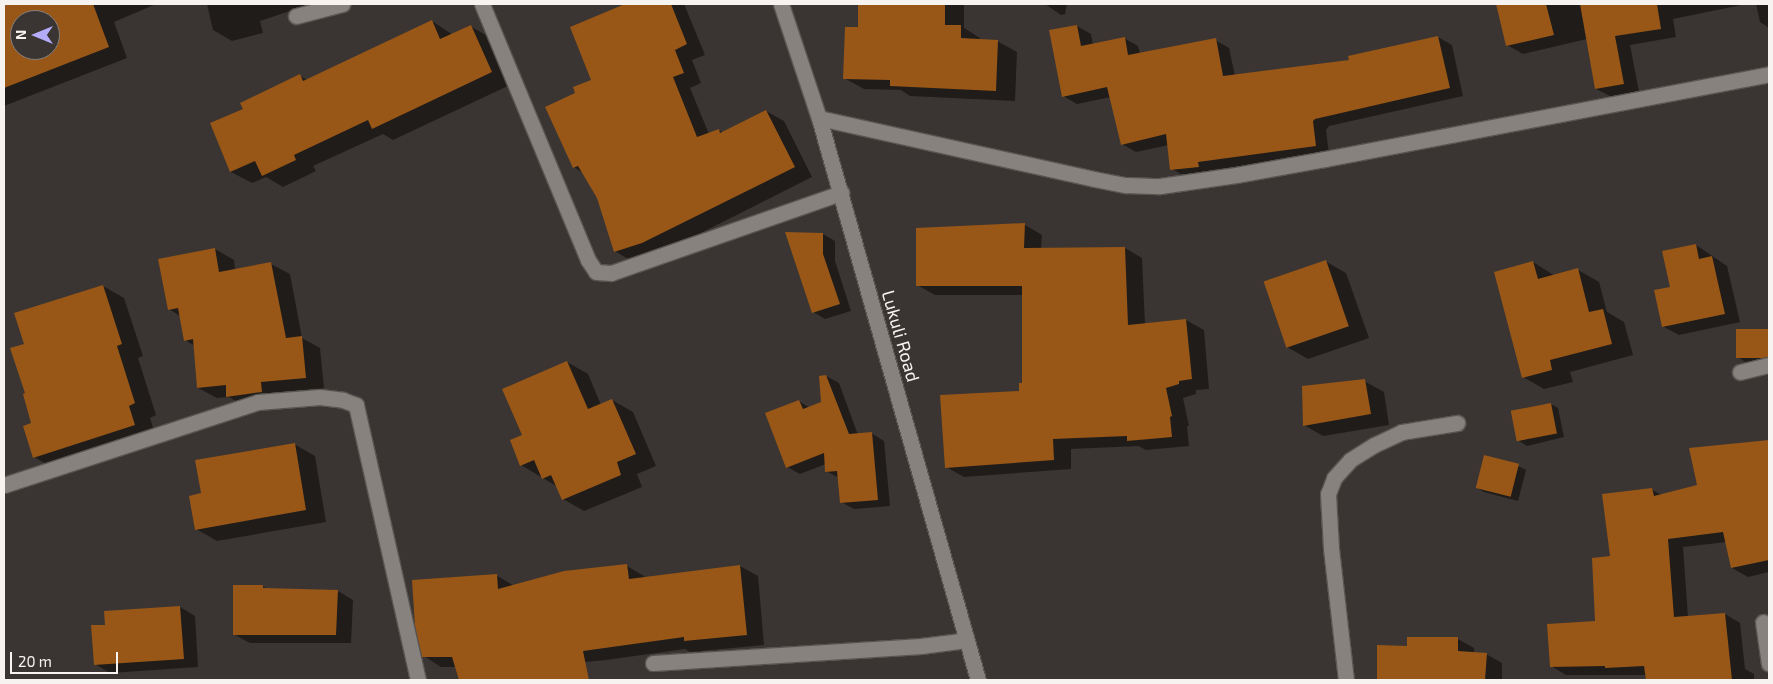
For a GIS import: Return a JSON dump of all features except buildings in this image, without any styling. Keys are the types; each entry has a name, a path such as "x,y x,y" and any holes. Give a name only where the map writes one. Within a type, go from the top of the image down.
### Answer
{"street":[{"path":"296,16 342,4"},
{"path":"482,4 588,260 596,272 611,273 841,193"},
{"name":"Lukuli Road","path":"781,4 819,118 841,193 978,680"},
{"path":"819,118 1094,179 1126,185 1160,186 1236,176 1769,74"},
{"path":"1740,372 1769,365"},
{"path":"4,485 258,402 320,397 343,400 356,405 418,680"},
{"path":"1346,680 1331,548 1328,494 1334,478 1350,460 1374,445 1402,432 1457,423"},
{"path":"1763,622 1769,664"},
{"path":"653,663 922,646 967,640"}]}
